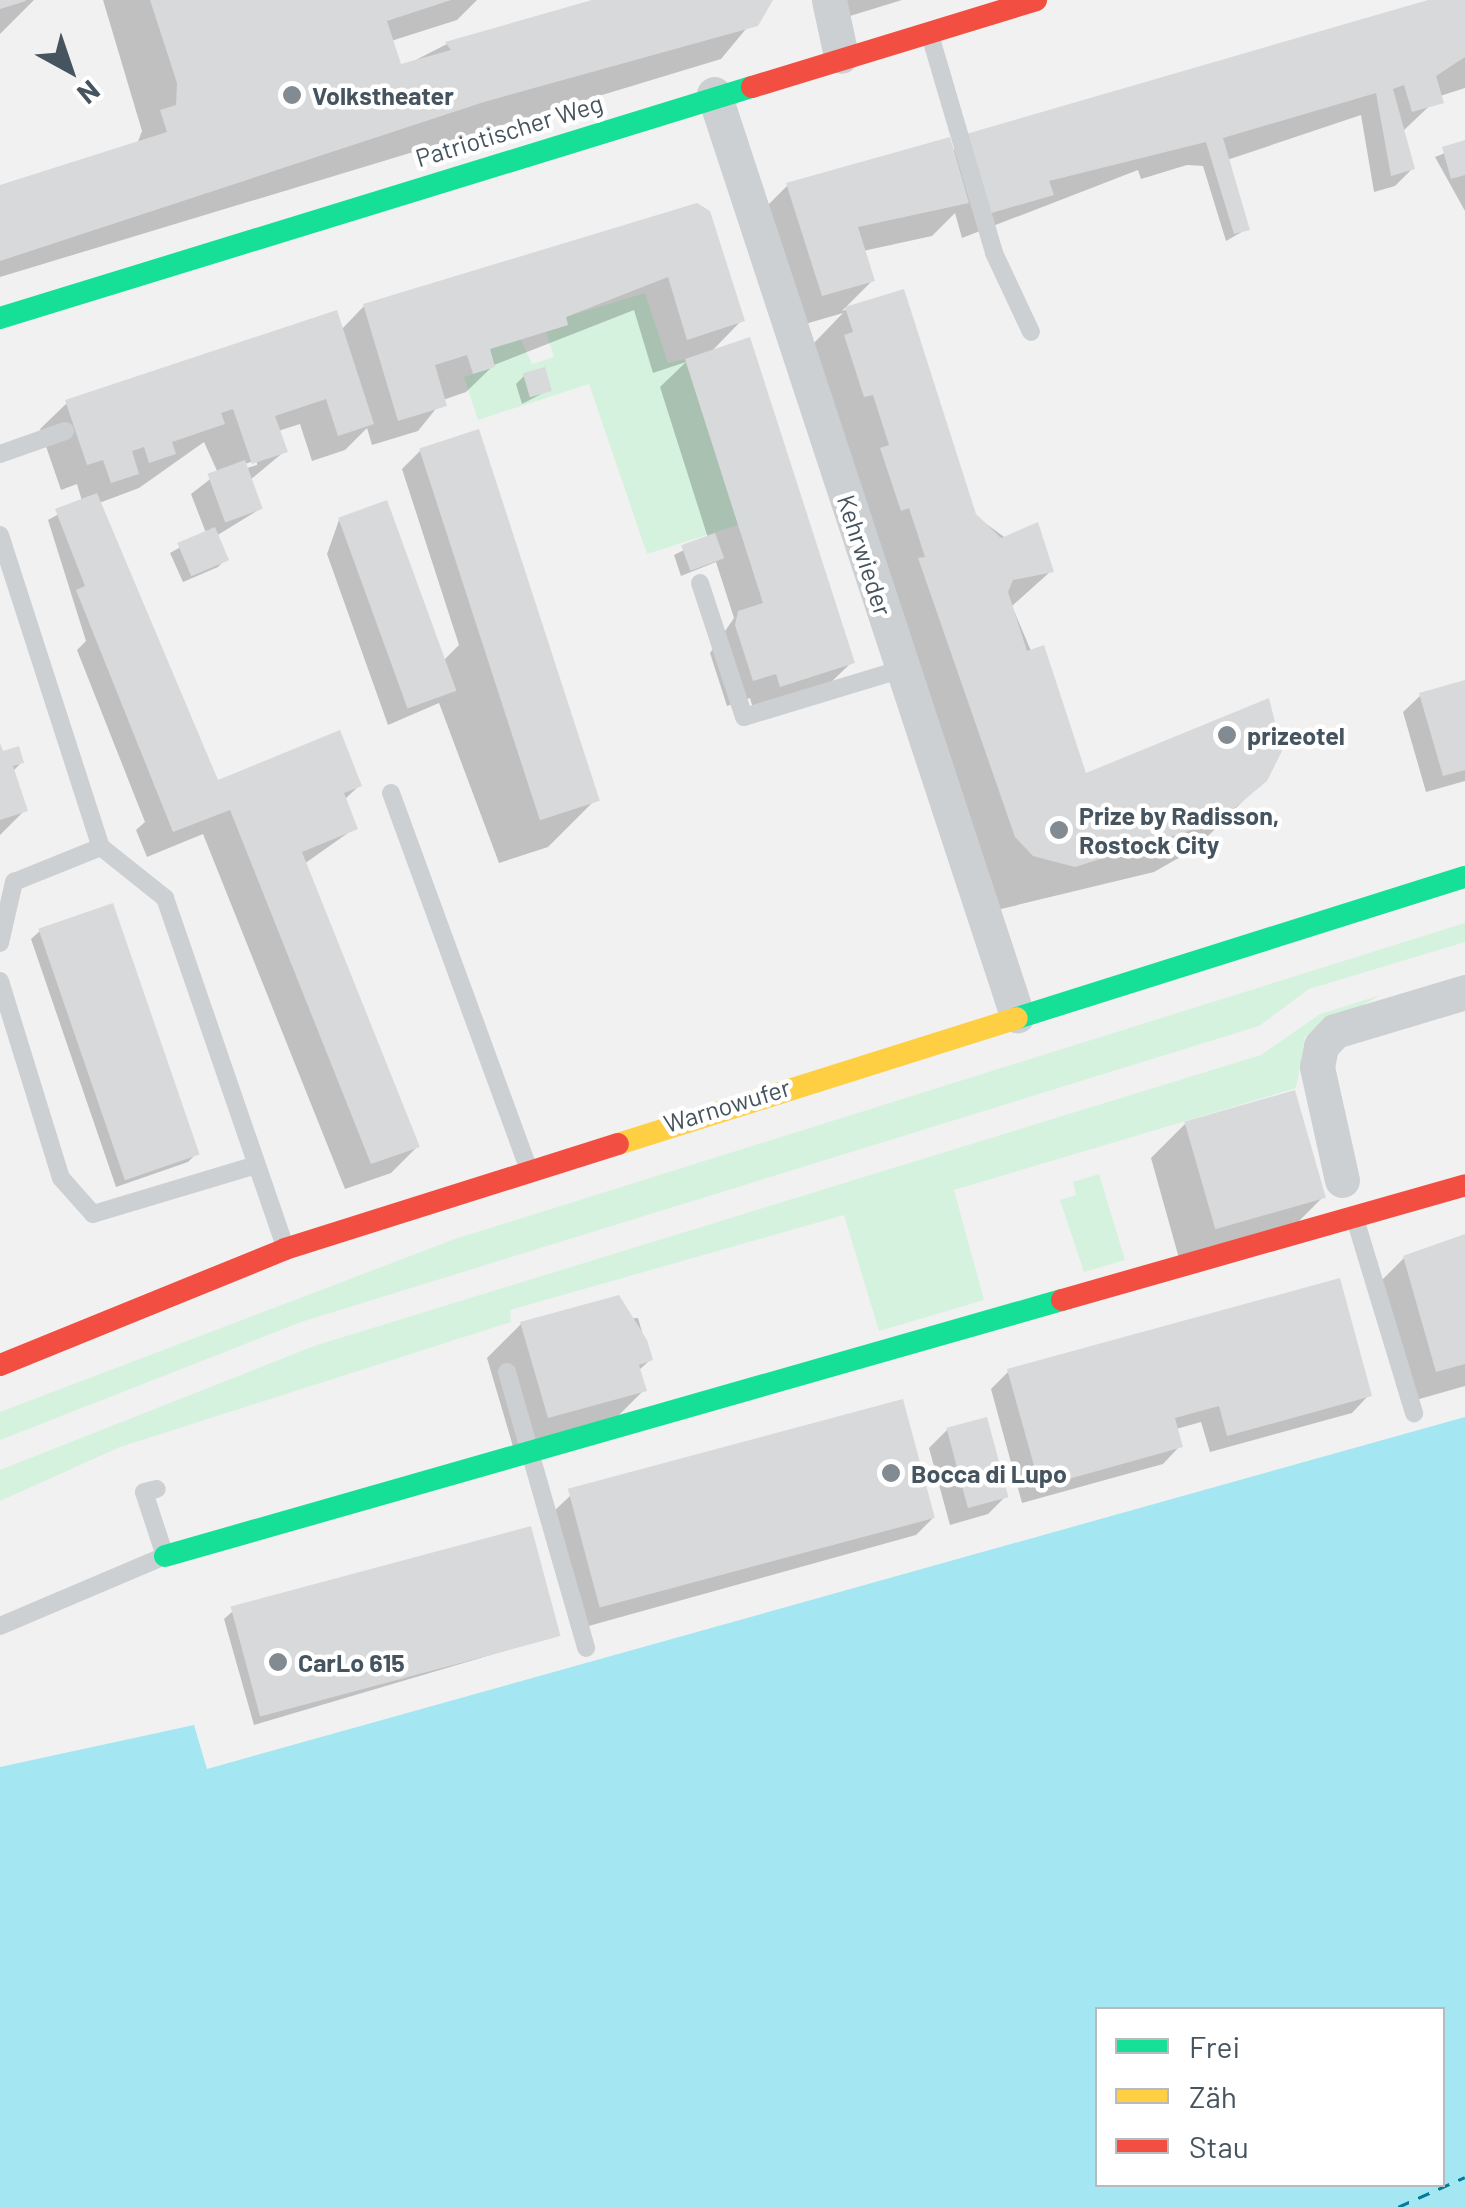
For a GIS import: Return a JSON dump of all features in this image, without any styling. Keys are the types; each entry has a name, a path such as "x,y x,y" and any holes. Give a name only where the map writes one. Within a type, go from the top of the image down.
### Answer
{"street":[{"path":"829,0 841,56"},
{"name":"Patriotischer Weg","path":"0,318 701,98 1036,0"},
{"name":"Kehrwieder","path":"701,98 902,670 1017,1015"},
{"name":"Warnowufer","path":"0,1365 286,1248 1465,877"},
{"path":"1342,1180 1321,1046 1336,1031 1464,998"},
{"path":"166,1556 531,1458 1465,1185"}],"lane":[{"path":"929,31 994,253 1031,332"},
{"path":"0,454 65,432"},
{"path":"0,535 101,848 165,898 286,1248"},
{"path":"700,584 744,717 902,670"},
{"path":"392,793 528,1169"},
{"path":"0,942 14,882 101,848"},
{"path":"0,982 61,1178 93,1214 256,1165"},
{"path":"1354,1218 1414,1412"},
{"path":"506,1372 586,1648"},
{"path":"0,1626 166,1556 144,1492 157,1488"}],"green space":[{"path":"645,293 668,363 685,359 738,525 647,554 589,384 478,420 464,377 495,367 490,349 521,340 532,364 554,357 546,332 568,325 566,317"},
{"path":"1465,923 1465,942 1309,989 1259,1026 301,1322 0,1440 0,1412 455,1239"},
{"path":"1381,995 1305,1037 1296,1088 954,1190 984,1300 879,1331 844,1215 510,1310 511,1322 120,1447 0,1501 0,1470 314,1346 1261,1055 1320,1014"},
{"path":"1099,1174 1125,1260 1084,1272 1060,1200 1076,1195 1073,1182"}],"water":[{"path":"1465,1417 1465,2207 0,2207 0,1767 194,1725 207,1769"}],"building":[{"path":"0,0 25,0 26,1 0,9"},
{"path":"150,0 451,0 387,21 401,64 451,50 445,42 592,0 773,0 758,26 484,102 0,261 0,185 167,132 160,110 176,105 177,83"},
{"path":"1428,0 1465,0 1465,57 1436,76 1444,103 1412,112 1404,85 1393,89 1415,169 1391,176 1376,93 1223,138 1250,230 1234,234 1206,142 1049,181 1054,195 988,214 966,134"},
{"path":"950,137 969,203 858,227 875,281 822,296 786,183"},
{"path":"1465,140 1465,175 1451,179 1442,147"},
{"path":"697,203 710,211 745,321 687,340 668,277 566,317 568,325 490,349 495,367 473,374 467,355 435,365 447,406 398,421 363,304"},
{"path":"904,289 976,514 1001,538 1038,522 1054,572 1013,580 1008,592 1027,651 1044,645 1086,773 1269,698 1282,751 1267,781 1231,811 1200,813 1204,826 1075,867 1033,856 1015,837 918,558 925,557 909,508 901,511 880,448 889,445 873,395 864,397 844,335 853,332 845,307"},
{"path":"337,310 374,424 338,436 326,399 275,416 288,452 252,464 233,409 221,413 225,424 172,442 176,454 149,463 144,447 132,451 139,474 111,483 103,460 87,465 65,400"},
{"path":"750,337 855,663 780,687 776,674 753,681 735,625 738,611 763,603 685,359"},
{"path":"545,367 552,391 530,397 523,373"},
{"path":"479,429 600,801 540,820 419,448"},
{"path":"245,460 263,509 225,523 207,474"},
{"path":"97,493 218,780 340,730 362,786 344,793 358,829 302,852 420,1147 371,1164 230,810 173,832 76,590 85,586 55,509"},
{"path":"387,500 456,691 408,709 338,518"},
{"path":"215,527 229,560 191,576 177,543"},
{"path":"715,533 724,558 690,571 681,545"},
{"path":"1465,680 1465,770 1443,776 1419,693"},
{"path":"0,743 3,751 19,746 24,763 13,766 28,811 0,820"},
{"path":"113,903 200,1155 125,1180 38,929"},
{"path":"1295,1090 1326,1198 1215,1229 1184,1122"},
{"path":"1465,1234 1465,1364 1436,1372 1403,1256"},
{"path":"1340,1278 1372,1396 1227,1436 1219,1406 1175,1418 1183,1447 1040,1487 1007,1369"},
{"path":"619,1295 647,1340 653,1360 639,1365 647,1391 548,1418 520,1322"},
{"path":"903,1399 935,1518 600,1608 568,1489"},
{"path":"987,1417 1008,1497 968,1508 946,1428"},
{"path":"531,1526 561,1636 260,1717 231,1606"}],"ferry route":[{"path":"1445,2186 1465,2177"},
{"path":"1398,2207 1443,2187"}],"traffic: fast":[{"path":"0,318 752,87"},
{"path":"1017,1018 1465,877"},
{"path":"165,1556 1062,1300"}],"traffic: slow":[{"path":"618,1144 1017,1018"}],"traffic: jam":[{"path":"752,87 1036,0"},
{"path":"0,1365 285,1249 618,1144"},
{"path":"1062,1300 1465,1185"}],"place":[{"name":"Volkstheater","path":"292,95"},
{"name":"prizeotel","path":"1227,735"},
{"name":"Prize by Radisson, Rostock City","path":"1059,830"},
{"name":"Bocca di Lupo","path":"891,1473"},
{"name":"CarLo 615","path":"278,1662"}]}
